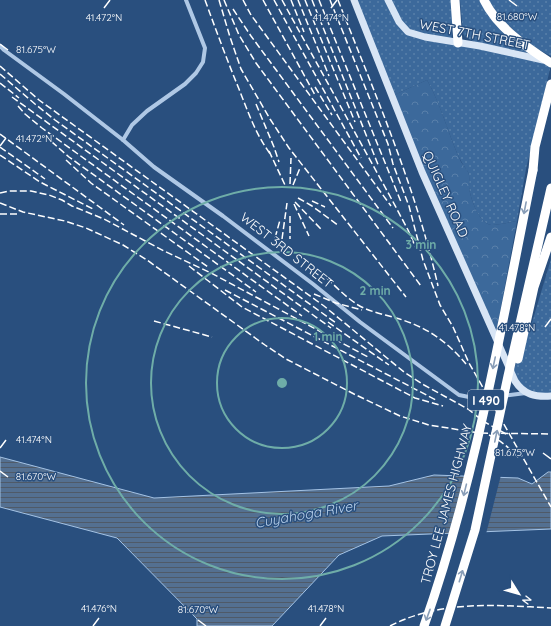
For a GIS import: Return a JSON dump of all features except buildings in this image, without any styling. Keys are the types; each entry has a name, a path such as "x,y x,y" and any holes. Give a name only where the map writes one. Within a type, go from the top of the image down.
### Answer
{"highway":[{"path":"455,0 458,43"},
{"path":"484,0 492,14 507,29 541,58 551,63"},
{"path":"533,170 535,147 551,84"},
{"name":"TROY LEE JAMES HIGHWAY","path":"424,626 437,590 459,515 472,463 500,335 533,170 551,106"},
{"name":"I 490","path":"445,626 475,530 551,188"},
{"path":"508,376 518,359 534,287 551,237"}],"street":[{"path":"123,140 132,125 186,84 203,62 205,48 186,0"},
{"name":"QUIGLEY ROAD","path":"354,0 422,172 515,381 519,388 526,393"},
{"name":"WEST 7TH STREET","path":"388,0 399,22 408,32 421,36 541,58"},
{"name":"WEST 3RD STREET","path":"0,46 123,140 154,167 223,216 313,284 360,322 459,395 479,399 526,393 541,397 551,396"}],"green space":[{"path":"354,0 451,0 453,24 451,42 551,65 526,169 517,221 490,225 484,222 481,218 475,208 471,196 468,172 457,153 440,107 427,80 392,96"},
{"path":"460,0 482,0 528,53 475,42 465,37 463,33"},
{"path":"488,0 551,0 551,56 532,45 508,25"},
{"path":"427,80 437,100 456,152 469,174 469,187 473,202 481,218 484,222 490,225 517,221 495,339 392,96"},
{"path":"551,259 551,396 531,395 510,371 514,369 531,326"}],"water":[{"name":"Cuyahoga River","path":"0,457 154,498 389,486 434,475 518,478 532,484 548,472 551,472 551,529 382,536 339,555 272,626 197,626 197,619 117,538 0,507"}],"pier":[{"path":"466,474 501,475 486,534 449,535"}],"railway":[{"path":"205,0 249,115 271,155"},
{"path":"219,0 241,69 270,119 289,148 406,297"},
{"path":"224,0 239,35 256,63 421,286"},
{"path":"243,0 251,15 391,206"},
{"path":"263,0 315,95"},
{"path":"274,0 361,158"},
{"path":"282,0 391,198 416,248"},
{"path":"291,0 304,32"},
{"path":"298,0 329,76"},
{"path":"305,0 355,122"},
{"path":"312,0 379,167"},
{"path":"319,0 401,202"},
{"path":"330,0 388,144 393,164 409,206 423,260 440,305 453,327 469,363 551,507"},
{"path":"338,0 394,142 418,213 438,286"},
{"path":"233,9 251,36 393,228"},
{"path":"0,66 39,100 324,306 404,372 424,385 468,409 483,421 506,434"},
{"path":"0,74 55,120 336,323"},
{"path":"0,83 19,98"},
{"path":"315,87 332,115"},
{"path":"12,97 331,328"},
{"path":"256,104 279,162"},
{"path":"18,106 42,128 302,316"},
{"path":"0,134 124,225"},
{"path":"44,135 69,157 256,292"},
{"path":"0,147 45,179"},
{"path":"269,151 285,185"},
{"path":"0,155 40,182 95,210"},
{"path":"290,184 291,158"},
{"path":"66,160 91,183 208,267"},
{"path":"293,185 300,168"},
{"path":"0,193 9,191 31,191 62,200 72,206 104,219 164,251 211,273 370,358"},
{"path":"298,198 312,206 339,226"},
{"path":"312,201 325,207"},
{"path":"295,202 321,229"},
{"path":"0,203 23,212 65,221 86,228 123,245 147,260 286,359 400,416 429,425 479,433 551,434"},
{"path":"282,239 287,203"},
{"path":"294,204 309,236"},
{"path":"0,214 20,214"},
{"path":"290,216 290,239"},
{"path":"275,238 280,220"},
{"path":"189,266 242,307 415,398 443,406"},
{"path":"320,271 358,305 372,311 407,321 426,330 443,341 466,364"},
{"path":"225,290 436,400"},
{"path":"314,294 336,303 362,310"},
{"path":"154,321 212,337"},
{"path":"328,322 389,365"},
{"path":"489,435 502,442 520,459"},
{"path":"390,626 409,618 448,608 469,606 551,608"}]}
